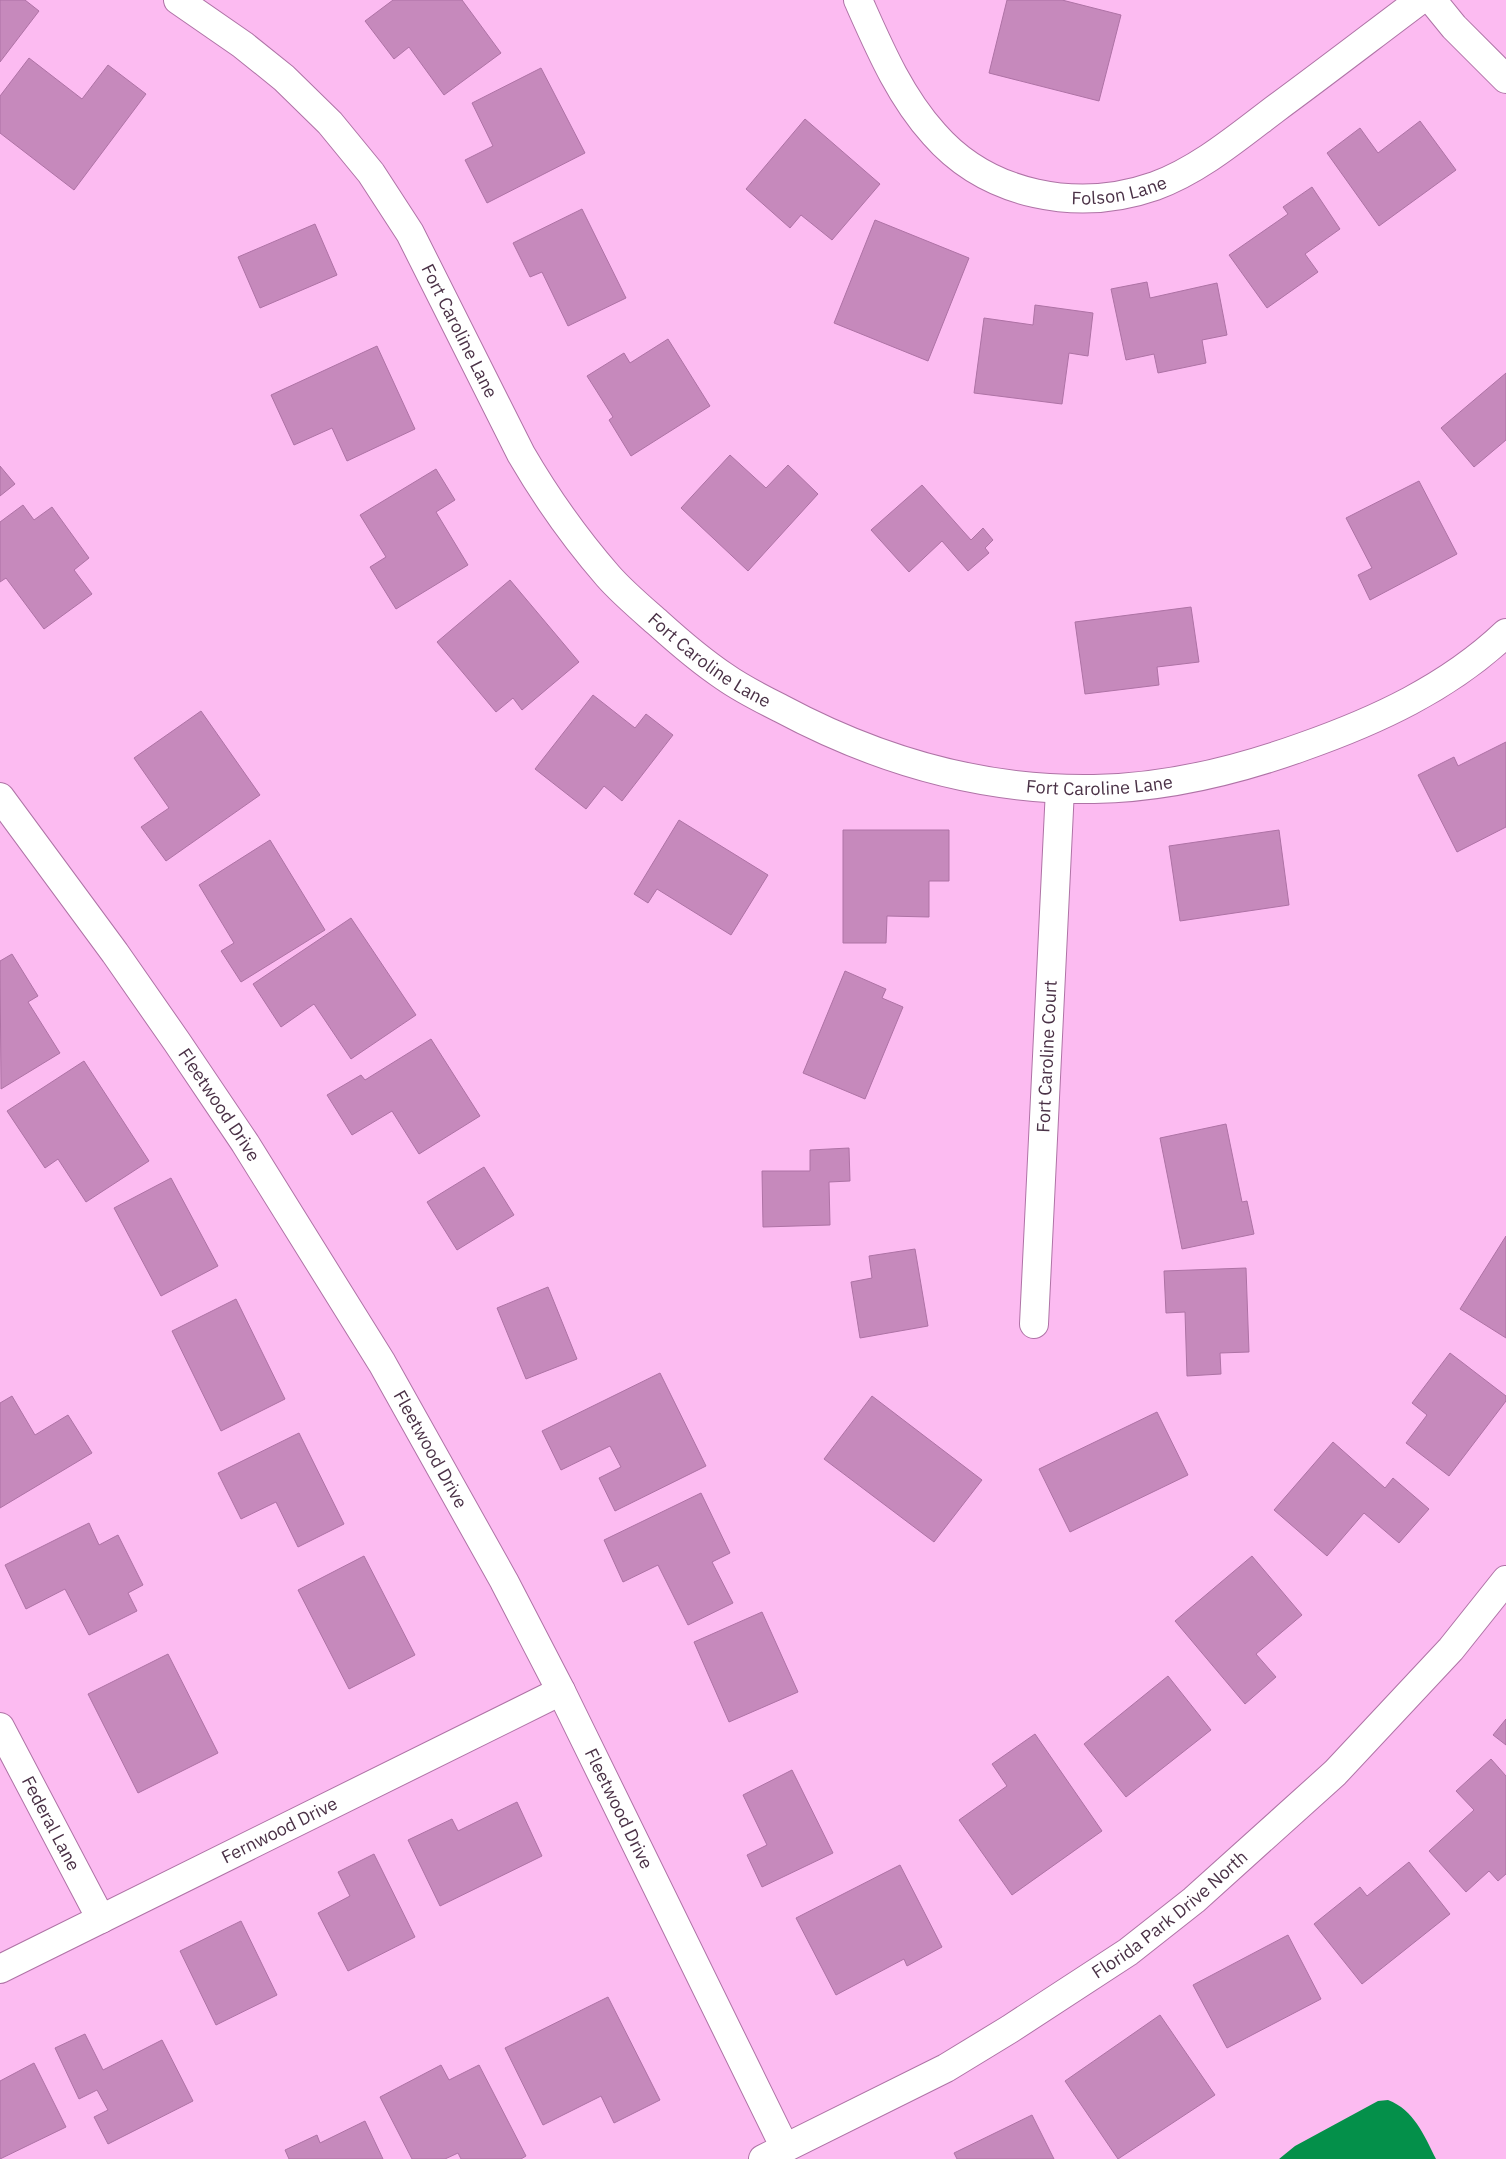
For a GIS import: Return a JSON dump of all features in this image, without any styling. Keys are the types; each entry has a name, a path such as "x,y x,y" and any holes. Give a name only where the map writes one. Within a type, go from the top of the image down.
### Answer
{"street":[{"name":"Fort Caroline Lane","path":"178,0 243,45 284,78 330,124 371,173 410,233 521,454 541,488 588,552 609,577 637,605 695,655 727,679 801,720 857,745 919,767 956,775 1025,786 1060,789 1095,789 1152,785 1216,774 1278,756 1357,726 1422,694 1477,658 1506,633"},
{"name":"Folson Lane","path":"858,0 899,86 934,134 958,158 982,175 1008,186 1034,194 1067,198 1098,197 1136,191 1156,185 1180,174 1232,142 1420,0"},
{"path":"1432,0 1454,27 1506,79"},
{"name":"Fort Caroline Court","path":"1034,1324 1060,789"},
{"name":"Fleetwood Drive","path":"0,797 70,890 166,1026 245,1143 382,1363 441,1466 561,1691 774,2154"},
{"name":"Florida Park Drive North","path":"774,2154 946,2068 1010,2029 1128,1952 1194,1900 1335,1773 1450,1648 1506,1580"},
{"name":"Fernwood Drive","path":"0,1969 561,1691"},
{"name":"Federal Lane","path":"0,1726 101,1919"}],"shaded area":[{"path":"1388,2100 1405,2110 1417,2124 1436,2159 1279,2159 1295,2146 1378,2101"}],"building":[{"path":"0,0 25,0 39,11 0,62"},
{"path":"393,0 462,0 501,53 444,95 409,47 394,59 365,21"},
{"path":"1007,0 1062,0 1121,15 1099,101 989,73"},
{"path":"29,58 82,99 108,65 146,94 74,190 0,133 0,96"},
{"path":"541,68 585,153 487,203 465,160 493,146 472,103"},
{"path":"805,119 880,184 832,240 801,215 790,228 746,189"},
{"path":"1420,121 1456,170 1379,226 1327,153 1360,128 1378,153"},
{"path":"1312,187 1340,229 1305,254 1318,272 1267,308 1229,255 1288,214 1283,207"},
{"path":"582,209 626,298 568,326 542,272 530,277 513,243"},
{"path":"875,220 969,258 928,361 834,323"},
{"path":"315,224 337,275 260,308 238,257"},
{"path":"1147,282 1150,298 1217,283 1227,335 1202,340 1206,363 1158,373 1154,354 1126,360 1111,289"},
{"path":"1035,305 1093,313 1088,356 1069,353 1062,404 974,393 984,318 1033,325"},
{"path":"668,339 710,406 631,456 609,420 613,417 587,376 624,353 630,363"},
{"path":"377,346 415,429 347,461 332,428 294,445 271,395"},
{"path":"1506,373 1506,440 1474,467 1441,428"},
{"path":"730,455 766,488 788,465 818,494 748,571 681,508"},
{"path":"0,466 15,484 0,496"},
{"path":"436,469 455,500 436,512 468,565 396,609 370,567 386,557 360,515"},
{"path":"1419,481 1457,554 1370,600 1358,575 1372,568 1346,518"},
{"path":"922,485 971,540 983,528 993,540 985,548 989,553 968,571 942,541 909,572 871,530"},
{"path":"23,505 34,520 52,507 89,558 74,570 92,594 44,629 6,578 0,582 0,522"},
{"path":"510,580 579,662 522,710 513,698 496,712 437,642"},
{"path":"1191,607 1199,662 1157,667 1159,685 1085,694 1075,622"},
{"path":"593,695 635,728 646,714 673,735 622,801 604,786 586,809 535,769"},
{"path":"201,711 260,795 166,861 141,827 169,808 134,758"},
{"path":"1506,742 1506,827 1457,852 1418,775 1454,757 1458,766"},
{"path":"679,820 768,875 731,935 657,889 648,903 634,894"},
{"path":"843,830 949,830 949,881 929,881 929,917 887,916 886,943 843,943"},
{"path":"1279,830 1289,905 1180,921 1169,846"},
{"path":"270,840 325,930 241,982 221,951 234,943 199,885"},
{"path":"351,918 416,1015 351,1059 314,1004 281,1027 253,984"},
{"path":"12,954 38,996 28,1002 60,1053 1,1089 0,961"},
{"path":"845,971 886,989 882,998 903,1007 865,1099 803,1073"},
{"path":"431,1039 480,1116 419,1154 392,1111 352,1135 327,1095 361,1075 365,1080"},
{"path":"84,1061 149,1161 86,1202 58,1159 45,1168 7,1111"},
{"path":"1226,1124 1242,1202 1247,1201 1254,1234 1182,1249 1160,1138"},
{"path":"849,1148 850,1181 829,1182 830,1225 763,1227 762,1171 810,1171 810,1150"},
{"path":"484,1167 514,1215 457,1250 427,1202"},
{"path":"171,1178 218,1266 161,1296 114,1208"},
{"path":"1506,1236 1506,1338 1460,1309"},
{"path":"915,1249 928,1326 860,1338 851,1282 872,1278 869,1256"},
{"path":"1246,1268 1249,1352 1220,1353 1221,1374 1187,1376 1185,1312 1166,1313 1164,1271"},
{"path":"548,1287 577,1359 526,1379 497,1308"},
{"path":"236,1299 285,1399 221,1431 172,1331"},
{"path":"1450,1353 1506,1396 1506,1401 1449,1476 1406,1443 1427,1415 1412,1403"},
{"path":"660,1373 706,1466 615,1511 599,1478 621,1467 610,1446 561,1470 542,1431"},
{"path":"12,1396 35,1435 68,1415 92,1453 0,1508 0,1403"},
{"path":"872,1396 982,1480 934,1542 824,1459"},
{"path":"1157,1412 1188,1475 1070,1532 1039,1469"},
{"path":"299,1433 344,1524 298,1547 276,1502 241,1519 218,1473"},
{"path":"1333,1442 1385,1488 1393,1478 1429,1509 1399,1543 1364,1513 1327,1556 1274,1510"},
{"path":"701,1493 730,1553 712,1562 733,1603 688,1625 658,1565 623,1582 604,1540"},
{"path":"89,1523 99,1545 118,1535 143,1585 128,1593 137,1611 89,1635 65,1589 26,1609 5,1565"},
{"path":"364,1556 415,1655 349,1689 298,1590"},
{"path":"1252,1556 1302,1615 1256,1654 1276,1677 1245,1704 1175,1621"},
{"path":"762,1612 798,1692 729,1722 694,1642"},
{"path":"168,1654 218,1753 138,1793 88,1694"},
{"path":"1168,1676 1211,1730 1126,1797 1084,1744"},
{"path":"1506,1719 1506,1745 1493,1735"},
{"path":"1035,1734 1102,1831 1012,1895 959,1820 1007,1786 992,1764"},
{"path":"1491,1759 1506,1776 1506,1874 1498,1881 1489,1871 1466,1892 1429,1851 1474,1810 1456,1791"},
{"path":"792,1770 833,1853 762,1887 747,1855 767,1845 743,1795"},
{"path":"517,1802 542,1856 440,1906 408,1840 452,1819 458,1831"},
{"path":"374,1854 415,1937 348,1971 318,1913 350,1896 338,1872"},
{"path":"1409,1862 1450,1914 1362,1984 1314,1924 1360,1887 1367,1896"},
{"path":"900,1865 942,1947 907,1966 904,1959 836,1995 796,1918"},
{"path":"241,1921 277,1995 216,2025 180,1951"},
{"path":"1288,1935 1321,1999 1227,2048 1193,1985"},
{"path":"608,1997 660,2100 614,2123 601,2096 543,2125 505,2048"},
{"path":"1160,2015 1215,2095 1118,2159 1065,2081"},
{"path":"85,2034 103,2070 162,2040 193,2101 108,2144 94,2117 108,2110 97,2090 79,2099 55,2048"},
{"path":"34,2063 66,2127 0,2159 0,2081"},
{"path":"441,2065 449,2080 479,2065 526,2156 521,2159 461,2159 458,2153 445,2159 412,2159 380,2097"},
{"path":"1032,2115 1054,2159 957,2159 954,2153"},
{"path":"365,2121 383,2159 289,2159 285,2150 317,2135 320,2143"}]}
